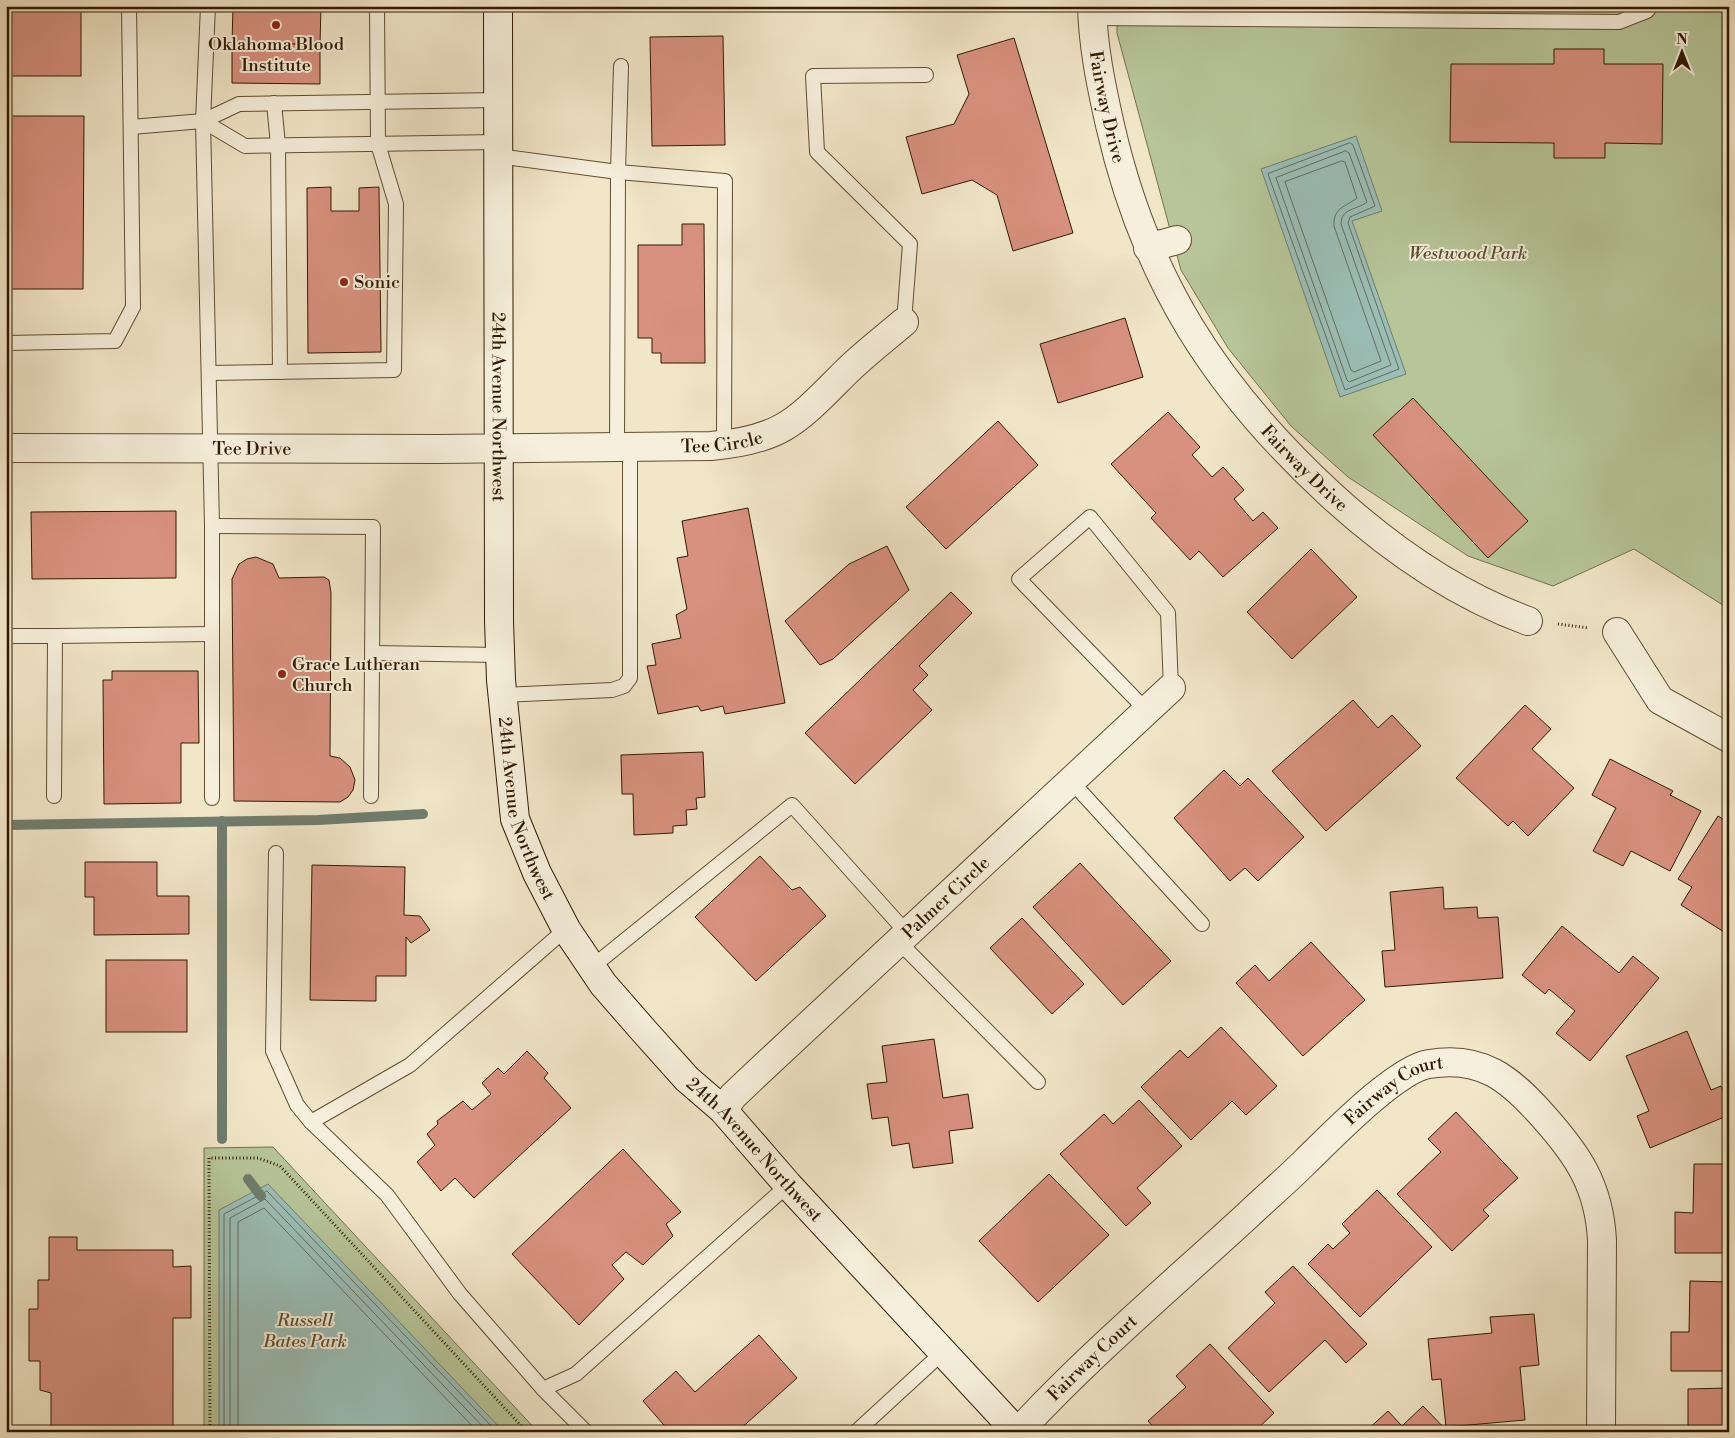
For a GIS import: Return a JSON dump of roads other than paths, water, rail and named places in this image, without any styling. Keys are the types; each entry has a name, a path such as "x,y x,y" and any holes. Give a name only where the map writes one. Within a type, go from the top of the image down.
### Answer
{"street":[{"name":"24th Avenue Northwest","path":"498,6 500,655 502,695 515,819 537,873 566,929 618,1001 687,1079 723,1110 788,1185 1018,1432"},
{"name":"Fairway Drive","path":"1092,12 1100,84 1119,162 1148,248 1188,328 1232,392 1289,456 1348,511 1396,550 1444,581 1498,610 1528,621"},
{"path":"1148,248 1177,240"},
{"name":"Tee Circle","path":"498,448 742,444 782,430 824,396 846,372 904,322"},
{"name":"Tee Drive","path":"6,448 498,448"},
{"path":"1617,632 1660,700 1729,738"},
{"name":"Palmer Circle","path":"723,1110 733,1096 1171,688"},
{"name":"Fairway Court","path":"1018,1432 1076,1374 1352,1117 1409,1073 1426,1064 1444,1063 1466,1064 1487,1068 1504,1078 1521,1092 1564,1139 1583,1166 1593,1189 1601,1216 1602,1240 1601,1432"}],"lane":[{"path":"6,343 115,341 133,307 130,6"},
{"path":"208,6 203,120 211,448 212,798"},
{"path":"209,373 394,370 396,204 378,144 376,101 377,6"},
{"path":"1092,12 1620,22 1647,11 1651,6"},
{"path":"502,695 612,690 624,686 630,678 618,172 621,66"},
{"path":"904,322 910,244 817,152 813,76 926,75"},
{"path":"131,127 203,120 239,104 498,100"},
{"path":"274,103 278,145 280,372"},
{"path":"203,120 245,146 378,144 498,149 618,172 725,181 724,445"},
{"path":"1147,711 1019,579 1090,516 1168,613 1171,688"},
{"path":"212,526 373,527 371,796"},
{"path":"6,636 212,634"},
{"path":"54,796 55,636"},
{"path":"373,653 500,655"},
{"path":"1071,781 1202,924"},
{"path":"592,967 792,805 903,937 1038,1082"},
{"path":"276,853 273,1051 297,1105 311,1122 387,1195 460,1294 543,1389 586,1432"},
{"path":"311,1122 410,1065 566,929"},
{"path":"543,1389 576,1374 788,1185"},
{"path":"856,1432 943,1352"}],"water":[{"path":"1356,136 1382,211 1352,221 1406,374 1340,397 1261,169"},
{"name":"Russell Bates Park","path":"268,1184 504,1432 219,1432 219,1210"}],"waterway":[{"path":"6,825 318,820 423,814"},
{"path":"222,821 222,1139"},
{"path":"248,1179 261,1196"}],"place":[{"name":"Oklahoma Blood Institute","path":"276,25"},
{"name":"Sonic","path":"344,282"},
{"name":"Grace Lutheran Church","path":"282,674"}],"park label":[{"name":"Westwood Park","path":"1468,253"}]}
